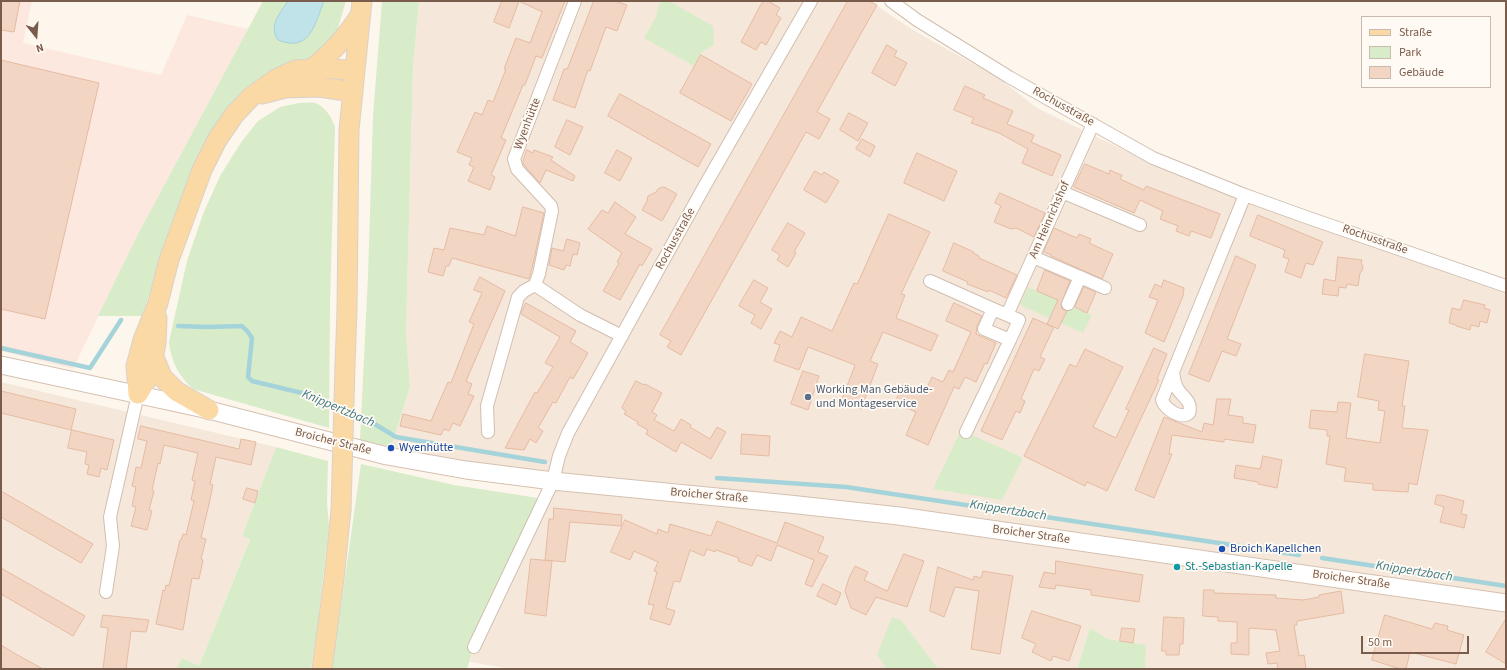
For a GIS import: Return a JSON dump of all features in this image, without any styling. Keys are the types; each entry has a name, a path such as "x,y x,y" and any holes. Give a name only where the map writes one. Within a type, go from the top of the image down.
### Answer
{"main road":[{"path":"313,68 331,53 346,36 361,9"},
{"path":"322,669 334,579 341,510 347,310 349,130 354,92 354,71 361,9"},
{"path":"138,394 136,366 143,340 158,303 169,260 202,170 218,140 234,115 252,97 276,78 295,70 325,68 354,71"},
{"path":"252,97 285,88 318,87 354,92"},
{"path":"138,394 150,374 154,357 158,303"},
{"path":"154,357 162,377 176,391 209,410"}],"street":[{"name":"Wyenhütte","path":"535,285 539,274 552,211 551,206 517,169 514,159 575,1"},
{"name":"Rochusstraße","path":"553,481 568,433 704,188 811,1"},
{"name":"Rochusstraße","path":"891,1 917,20 1009,77 1153,158 1245,195 1506,286"},
{"name":"Am Heinrichshof","path":"1007,315 1093,124"},
{"path":"1062,192 1140,225"},
{"path":"1173,372 1245,195"},
{"path":"1033,257 1105,288"},
{"path":"1068,304 1080,277"},
{"path":"930,281 1019,320 966,432"},
{"path":"488,432 487,406 518,297 524,291 535,285 580,315 622,336"},
{"path":"993,309 984,328 1010,340"},
{"name":"Broicher Straße","path":"1,365 209,410 387,456 466,470 553,481 899,516 1506,603"},
{"path":"106,592 113,546 110,517 138,394"},
{"path":"474,647 553,481"}],"shaded area":[{"path":"1,1 32,1 23,43 161,75 187,15 248,29 138,234 73,369 1,351"},
{"path":"419,1 870,1 913,30 1000,79 1037,108 1169,172 1302,221 1506,290 1506,669 1145,669 1145,645 1108,639 1090,628 1077,669 511,669 470,662 474,647 553,481 391,447 410,387 406,331 413,68"},
{"path":"1,382 276,447 242,536 250,538 199,666 182,658 176,669 1,669"}],"green space":[{"path":"263,1 346,1 332,43 319,57 272,73 257,81 244,89 229,106 185,190 142,316 98,316 138,234"},
{"path":"382,1 419,1 413,68 406,331 410,387 391,447 360,440 368,276 373,116"},
{"path":"660,1 669,1 713,26 714,45 702,52 694,66 644,38 656,17"},
{"path":"299,103 315,103 322,107 328,113 335,127 330,302 329,428 193,389 179,373 171,355 169,342 187,261 203,214 220,176 242,141 258,121 280,107"},
{"path":"1028,287 1092,315 1083,333 1020,305"},
{"path":"961,430 1023,458 1002,500 933,489"},
{"path":"276,447 328,461 327,503 329,526 317,631 311,669 176,669 182,658 199,666 250,539 242,536"},
{"path":"361,464 454,485 538,498 474,647 467,669 331,669"},
{"path":"892,617 901,620 938,669 887,669 877,655"},
{"path":"1090,628 1108,639 1146,645 1145,669 1077,669"}],"water":[{"path":"288,1 324,1 318,19 310,34 297,43 289,43 278,40 275,35 274,30 276,20"}],"building":[{"path":"1,1 20,1 14,32 1,30"},
{"path":"502,1 519,1 509,28 494,22"},
{"path":"519,1 565,1 542,58 536,56 525,85 523,85 501,138 506,140 491,175 495,177 490,190 468,181 474,167 469,165 472,158 457,152 475,112 482,115 488,100 493,102 516,38 530,43 542,12"},
{"path":"594,1 615,1 627,5 617,31 606,27 590,71 588,70 575,108 553,100 564,69 567,69"},
{"path":"764,1 768,1 780,8 776,15 781,18 766,45 761,42 756,50 741,42"},
{"path":"848,1 869,1 877,5 817,112 830,119 819,139 806,132 681,355 667,347 671,341 660,335"},
{"path":"887,45 897,51 894,56 907,63 895,86 872,73"},
{"path":"701,55 752,84 731,121 680,93"},
{"path":"1,60 99,83 45,319 1,309"},
{"path":"965,86 985,95 983,98 1013,111 1007,124 1034,135 1031,142 1061,155 1052,176 1022,163 1028,149 999,133 971,123 974,118 954,110"},
{"path":"620,94 711,144 698,167 608,116"},
{"path":"849,113 868,123 858,141 840,130"},
{"path":"567,120 583,127 570,155 555,147"},
{"path":"862,139 875,146 870,157 856,149"},
{"path":"527,150 533,153 534,150 553,157 551,160 575,176 573,181 546,170 540,183 524,165 523,162"},
{"path":"617,150 632,158 620,181 605,173"},
{"path":"917,153 957,171 944,201 904,183"},
{"path":"1085,164 1109,174 1110,170 1122,175 1120,179 1144,190 1146,186 1220,214 1211,238 1191,231 1189,236 1176,231 1178,226 1160,219 1163,211 1140,200 1134,213 1074,187"},
{"path":"815,171 822,175 824,172 839,181 826,203 804,190"},
{"path":"664,187 677,194 662,221 642,210 648,196"},
{"path":"1000,193 1045,213 1034,237 1016,228 1011,229 994,222 1001,206 995,203"},
{"path":"615,202 636,217 625,234 652,249 642,266 640,264 620,300 603,291 619,263 617,262 622,253 588,229 602,210 608,213"},
{"path":"523,207 544,213 529,279 452,258 449,266 446,266 443,276 428,272 434,248 444,250 450,228 484,235 487,226 515,236"},
{"path":"889,214 930,232 901,294 905,295 896,318 938,335 931,351 883,332 870,361 878,364 861,409 841,402 855,365 808,347 799,370 774,361 780,345 774,343 780,331 792,337 801,317 832,331 854,283 857,284"},
{"path":"1258,215 1323,242 1313,265 1306,263 1301,278 1285,272 1289,259 1283,257 1285,250 1250,236"},
{"path":"788,223 805,233 794,252 796,253 788,267 777,260 780,255 772,250"},
{"path":"1054,228 1077,238 1079,234 1091,239 1089,243 1113,254 1102,279 1044,252"},
{"path":"567,239 580,243 577,255 573,254 570,266 566,265 564,270 549,265 552,248 563,251"},
{"path":"954,243 974,252 973,253 979,256 979,258 1017,275 1006,298 989,290 988,292 967,284 968,282 943,271"},
{"path":"1236,256 1256,265 1227,339 1241,344 1236,356 1222,351 1209,382 1189,374"},
{"path":"1338,257 1362,260 1361,263 1363,266 1360,273 1358,286 1347,284 1346,288 1339,287 1338,296 1322,294 1324,279 1335,281"},
{"path":"1045,270 1070,281 1061,304 1062,309 1067,311 1058,329 1054,327 1040,357 1045,359 1039,371 1034,369 1021,399 1025,401 1020,413 1016,411 1002,440 981,431 1033,318 1053,327 1047,324 1058,300 1037,291"},
{"path":"480,277 505,291 466,381 472,384 468,394 474,396 460,426 453,423 449,431 444,429 441,435 400,426 403,414 431,421 448,382 451,383 474,324 469,322 482,293 474,290"},
{"path":"754,280 768,288 760,302 772,309 761,329 751,323 755,315 739,306"},
{"path":"1164,280 1184,288 1183,296 1164,342 1145,333 1158,300 1149,297 1155,284 1161,287"},
{"path":"1084,287 1096,292 1087,313 1075,307"},
{"path":"1464,300 1485,305 1484,308 1490,310 1487,323 1480,321 1479,327 1471,325 1470,330 1449,323 1452,308 1460,310"},
{"path":"526,303 576,331 570,342 588,353 573,379 570,377 556,403 553,402 538,428 543,431 536,443 530,439 524,450 505,448 535,392 537,393 553,367 545,363 560,337 521,314"},
{"path":"954,303 982,316 977,326 976,334 996,343 987,364 985,363 976,382 965,377 959,389 954,387 928,445 906,435 916,412 895,403 902,385 924,394 932,377 943,382 949,370 953,372 971,332 946,321"},
{"path":"1154,348 1167,354 1157,379 1159,380 1107,491 1087,482 1085,486 1024,456 1070,364 1076,367 1085,349 1123,367 1093,427 1116,438 1129,410 1126,409"},
{"path":"1365,354 1409,361 1402,406 1405,406 1402,428 1428,430 1417,485 1409,483 1408,492 1373,490 1373,484 1344,481 1346,468 1326,464 1330,436 1327,436 1327,430 1309,428 1311,410 1337,412 1338,402 1351,403 1346,438 1380,443 1385,411 1378,410 1379,401 1358,397"},
{"path":"803,371 819,376 808,410 791,404"},
{"path":"636,381 662,393 652,412 657,415 654,420 674,431 681,419 691,425 690,427 710,439 717,427 726,432 711,459 681,442 676,452 646,434 648,430 624,414 626,411 622,408"},
{"path":"1,391 76,409 71,430 1,413"},
{"path":"1217,399 1231,399 1228,415 1243,417 1243,423 1256,425 1253,443 1224,439 1224,442 1172,435 1169,454 1172,454 1154,498 1135,490 1164,417 1202,432 1204,423 1213,425"},
{"path":"141,426 239,449 241,439 256,442 251,465 216,457 210,484 213,485 201,538 206,539 201,559 203,560 199,579 192,578 183,630 156,624 163,590 165,591 166,585 169,586 180,540 183,534 186,535 194,501 191,500 195,481 192,480 198,453 164,445 152,490 154,491 149,510 152,511 147,530 131,526 136,507 132,506 136,487 132,486 136,467 141,468 147,441 138,439"},
{"path":"72,430 114,440 107,470 101,468 99,477 87,474 89,465 85,464 87,452 68,448"},
{"path":"742,434 770,436 769,456 741,454"},
{"path":"1263,456 1282,460 1277,488 1258,484 1258,482 1234,478 1236,465 1260,469"},
{"path":"247,488 258,491 255,503 243,499"},
{"path":"1,491 93,544 81,563 1,517"},
{"path":"1437,495 1464,501 1461,514 1467,515 1464,528 1440,522 1444,507 1435,504"},
{"path":"554,508 622,515 621,526 570,522 565,562 545,560 549,519 553,519"},
{"path":"625,520 657,534 658,529 668,533 670,524 711,536 717,521 777,543 785,522 824,537 818,552 828,556 812,587 805,584 814,560 777,545 771,561 757,555 752,566 738,561 739,558 716,550 715,552 707,549 704,556 690,550 680,582 674,581 666,608 675,611 670,625 650,619 654,605 648,604 657,572 654,571 658,562 634,551 630,560 611,552"},
{"path":"904,554 924,561 907,607 876,597 866,615 851,608 845,591 855,566 868,572 864,580 887,591"},
{"path":"531,559 552,561 546,616 525,613"},
{"path":"1056,561 1143,575 1139,602 1091,595 1091,590 1056,585 1055,589 1039,587 1044,572 1055,574"},
{"path":"938,567 973,580 974,576 981,578 983,571 1013,576 1000,654 971,649 979,591 955,587 944,617 930,611"},
{"path":"1,568 85,616 73,636 1,594"},
{"path":"823,584 841,593 836,605 817,596"},
{"path":"1204,590 1214,590 1214,593 1276,595 1276,598 1303,600 1341,591 1344,613 1297,621 1297,625 1294,625 1299,656 1304,655 1306,669 1278,669 1277,663 1268,664 1266,653 1280,651 1276,630 1249,628 1249,655 1231,654 1231,643 1237,643 1237,622 1218,621 1218,617 1203,616"},
{"path":"1032,611 1081,626 1069,661 1053,656 1051,661 1032,652 1036,644 1022,638"},
{"path":"103,615 149,620 146,632 131,631 126,669 103,669 108,628 101,627"},
{"path":"1385,615 1432,629 1435,623 1448,626 1447,630 1464,635 1456,664 1410,652 1406,669 1400,669 1372,660"},
{"path":"1164,617 1184,618 1183,644 1180,644 1179,655 1166,655 1166,651 1162,651"},
{"path":"1506,619 1506,664 1486,652"},
{"path":"1122,628 1135,629 1133,643 1120,641"},
{"path":"1,645 14,653 43,669 1,669"}],"waterway":[{"name":"Knippertzbach","path":"1,348 90,368 121,320"},
{"name":"Knippertzbach","path":"178,326 242,326 252,338 248,377 252,381 302,393 339,408"},
{"name":"Knippertzbach","path":"348,412 368,420 396,437 545,462"},
{"name":"Knippertzbach","path":"717,478 846,487 1299,555"},
{"name":"Knippertzbach","path":"1322,558 1506,586"}],"place":[{"name":"Working Man Gebäude- und Montageservice","path":"808,397"},
{"name":"Wyenhütte","path":"391,448"},
{"name":"Broich Kapellchen","path":"1222,549"},
{"name":"St.-Sebastian-Kapelle","path":"1177,567"}]}
